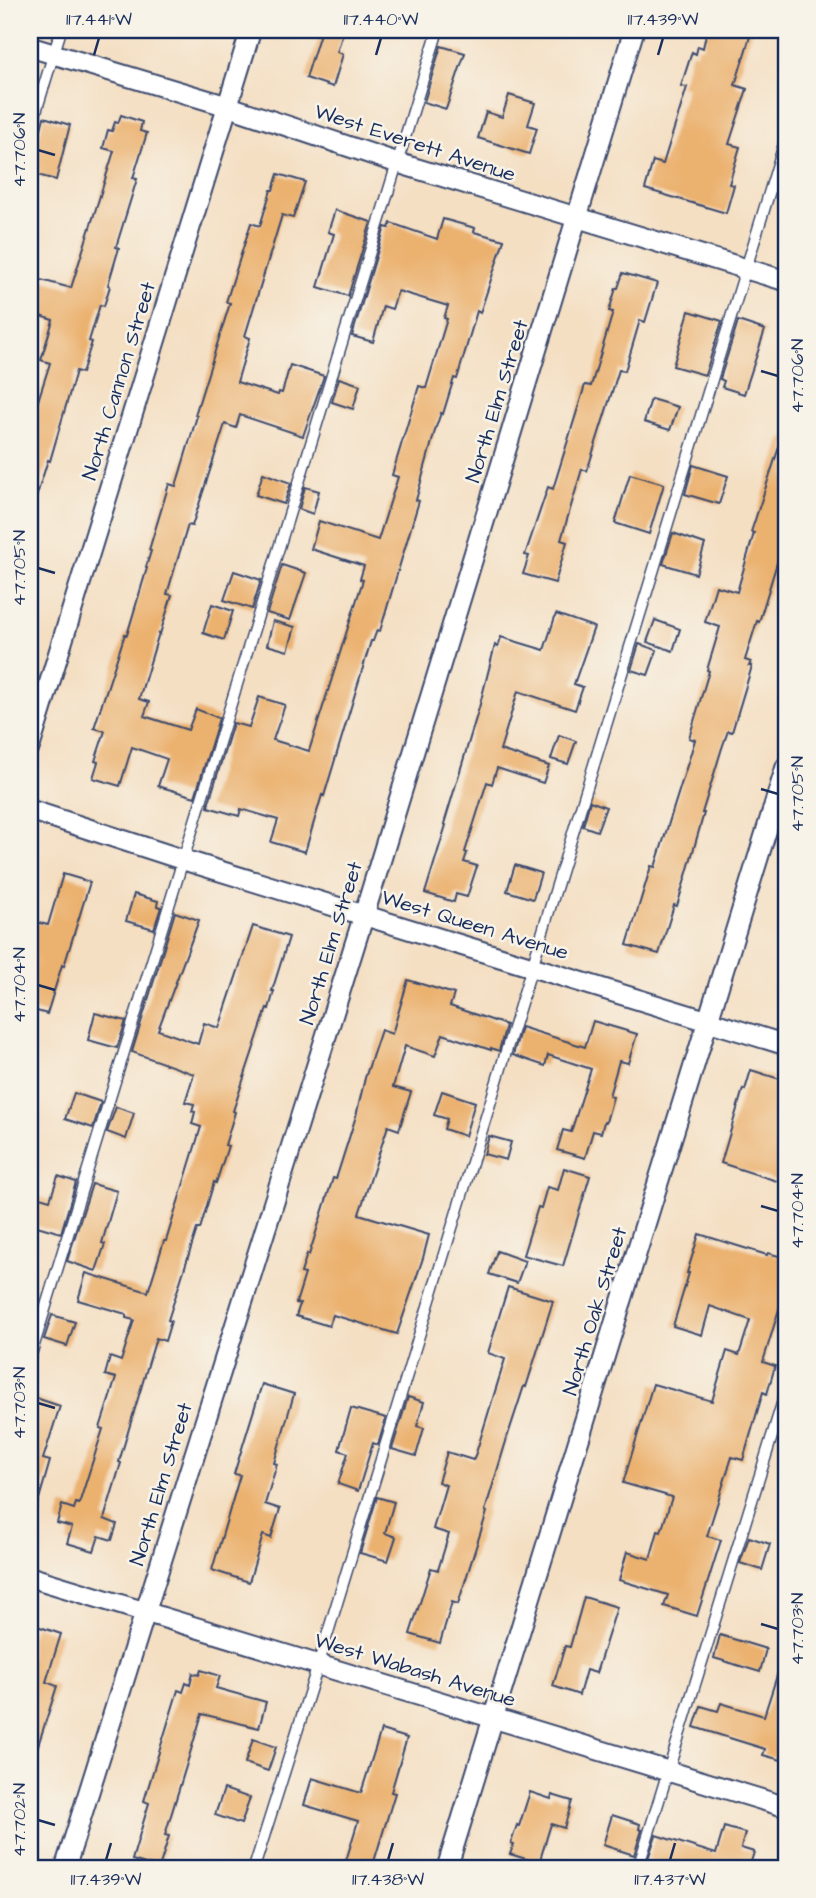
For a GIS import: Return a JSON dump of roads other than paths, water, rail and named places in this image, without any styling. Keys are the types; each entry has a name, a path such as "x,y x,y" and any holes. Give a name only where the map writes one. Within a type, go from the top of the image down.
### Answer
{"street":[{"name":"North Cannon Street","path":"30,746 251,30"},
{"name":"North Elm Street","path":"65,1868 364,915 634,30"},
{"name":"West Everett Avenue","path":"30,47 786,281"},
{"name":"North Oak Street","path":"447,1868 786,767"},
{"name":"West Queen Avenue","path":"30,810 786,1045"},
{"name":"West Wabash Avenue","path":"30,1577 786,1807"}],"lane":[{"path":"30,131 61,30"},
{"path":"30,1358 439,30"},
{"path":"254,1868 786,138"},
{"path":"638,1868 786,1391"}]}
